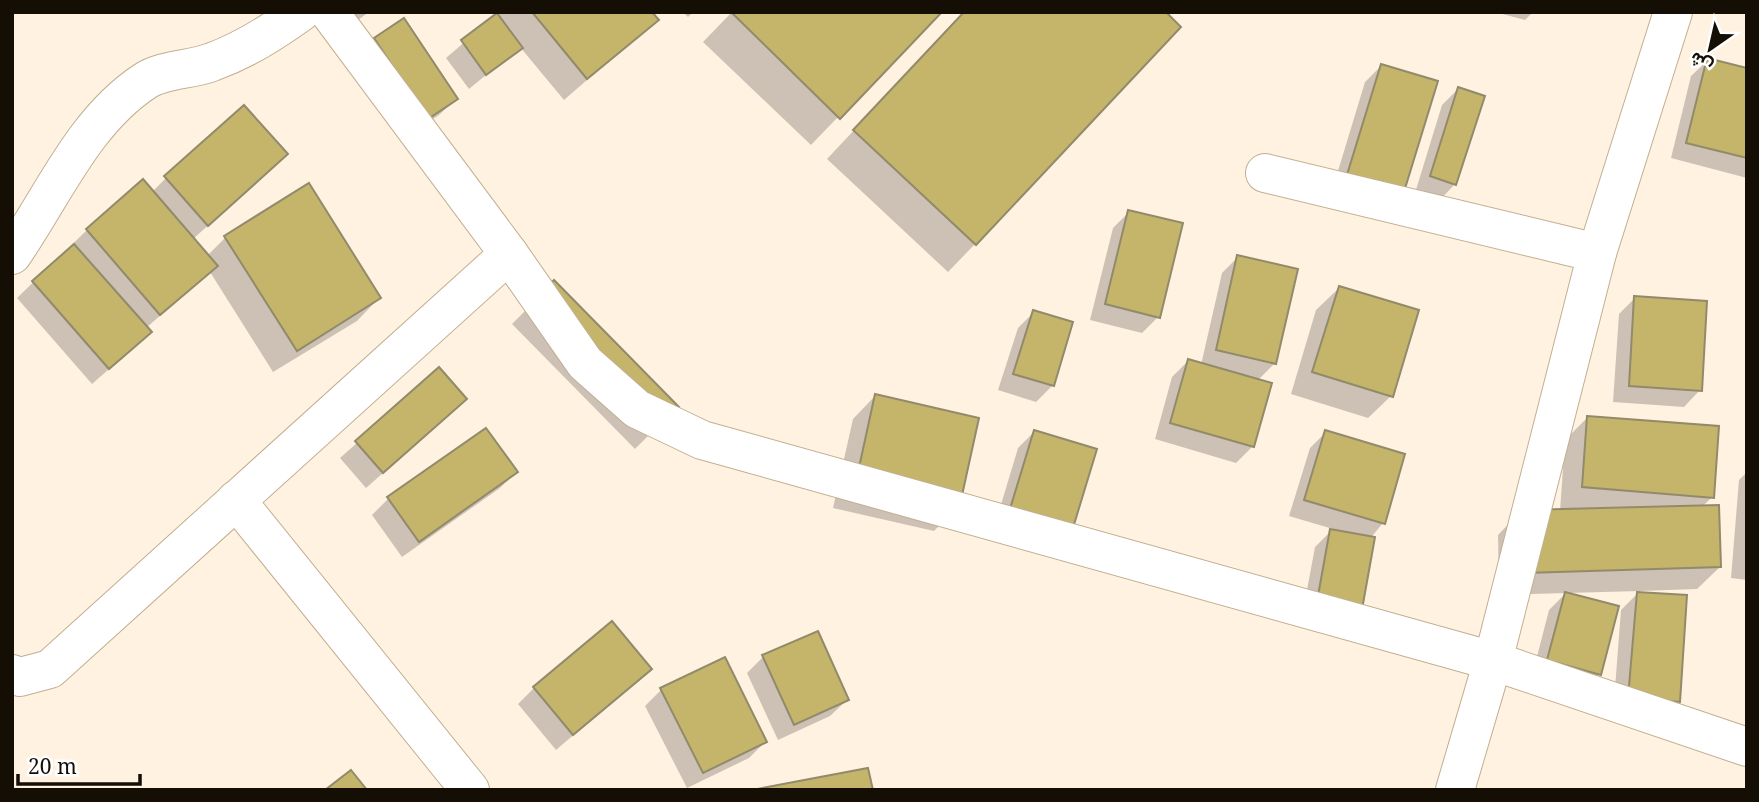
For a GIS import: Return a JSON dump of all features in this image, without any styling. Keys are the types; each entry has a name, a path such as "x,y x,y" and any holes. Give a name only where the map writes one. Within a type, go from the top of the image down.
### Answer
{"street":[{"path":"12,255 61,176 106,114 147,79 212,62 257,42 301,12"},
{"path":"329,12 509,254 585,363 637,409 702,440 1493,661 1747,747"},
{"path":"1455,790 1493,661 1597,253 1673,12"},
{"path":"1265,173 1597,253"},
{"path":"12,674 20,677 50,669 509,254"},
{"path":"236,500 470,790"}],"building":[{"path":"532,12 652,12 659,20 587,79"},
{"path":"731,12 942,12 840,119"},
{"path":"964,12 1166,12 1181,27 976,245 853,130"},
{"path":"497,13 523,48 486,75 461,40"},
{"path":"404,18 458,99 428,119 374,38"},
{"path":"1707,58 1747,68 1747,158 1686,143"},
{"path":"1381,64 1438,81 1403,195 1346,178"},
{"path":"1458,87 1485,96 1456,185 1430,176"},
{"path":"244,105 288,154 208,226 164,176"},
{"path":"143,179 218,266 160,315 86,229"},
{"path":"309,183 381,298 297,351 224,236"},
{"path":"1128,210 1183,223 1160,318 1105,304"},
{"path":"74,244 152,332 109,369 32,281"},
{"path":"1237,255 1298,269 1276,364 1216,350"},
{"path":"554,280 679,407 652,434 527,307"},
{"path":"1339,286 1419,310 1393,397 1312,372"},
{"path":"1634,296 1707,301 1702,391 1629,386"},
{"path":"1033,310 1073,322 1054,386 1013,374"},
{"path":"1188,359 1272,383 1254,447 1170,423"},
{"path":"439,367 467,399 383,473 355,441"},
{"path":"875,394 979,418 959,509 855,486"},
{"path":"1587,416 1719,426 1714,498 1582,487"},
{"path":"486,428 518,472 419,542 387,497"},
{"path":"1034,430 1097,449 1069,541 1006,522"},
{"path":"1325,430 1405,454 1385,524 1304,500"},
{"path":"1719,505 1721,567 1521,573 1520,510"},
{"path":"1330,529 1375,537 1361,615 1316,607"},
{"path":"1565,592 1619,606 1601,675 1547,660"},
{"path":"1637,592 1687,595 1680,702 1628,698"},
{"path":"612,621 652,669 573,735 533,687"},
{"path":"818,631 849,700 794,725 762,655"},
{"path":"725,657 767,742 703,773 660,688"},
{"path":"868,768 873,790 752,790"},
{"path":"351,770 367,790 325,790"}]}
